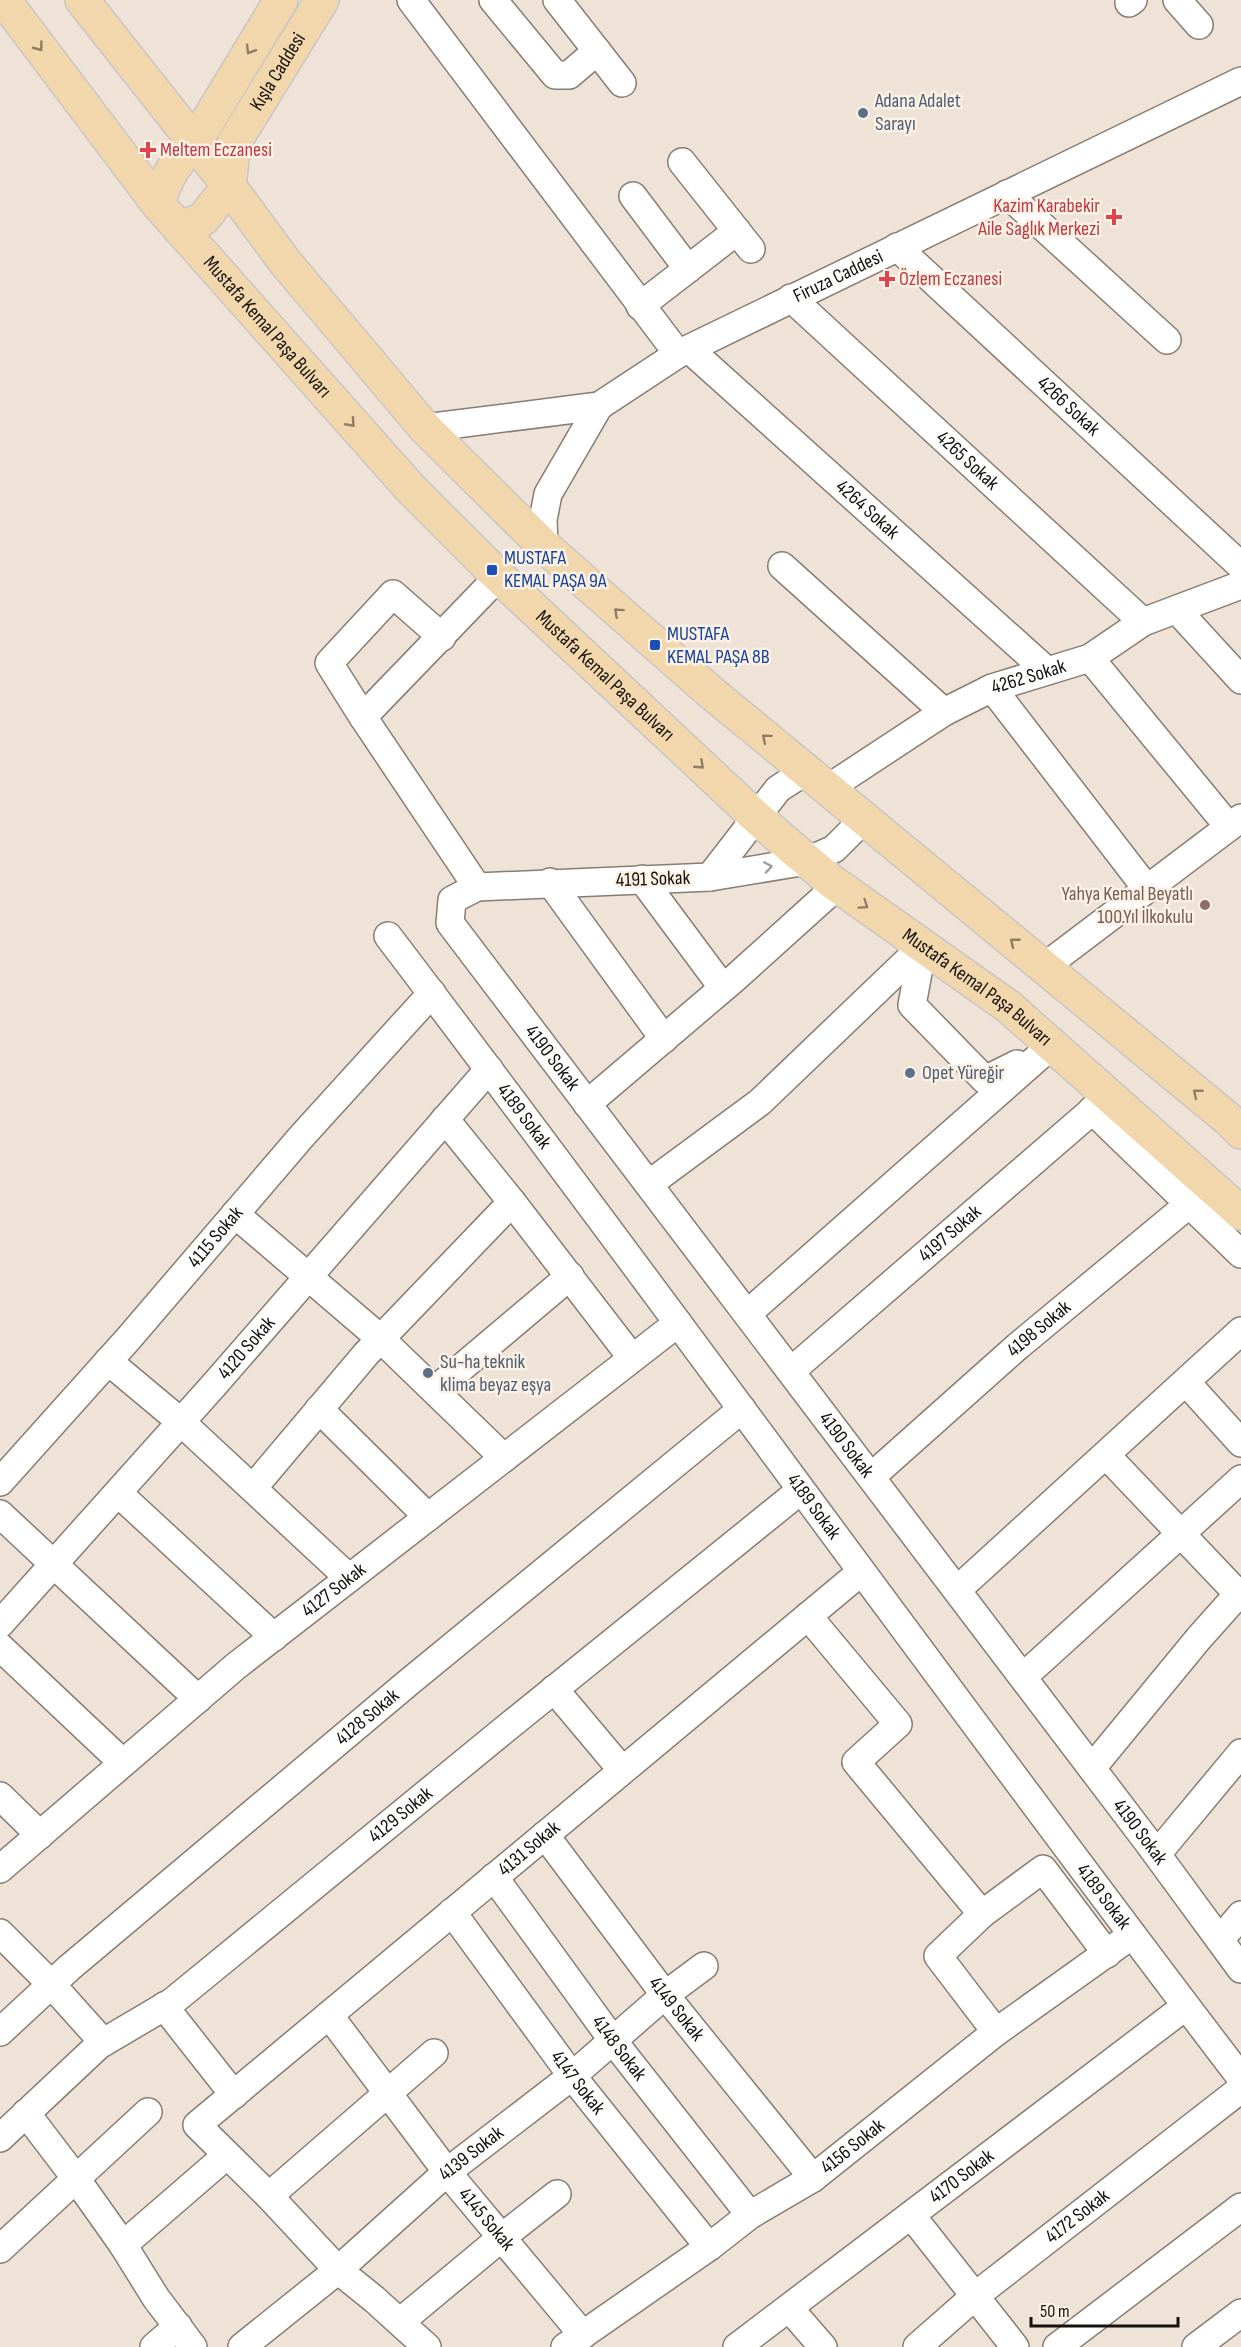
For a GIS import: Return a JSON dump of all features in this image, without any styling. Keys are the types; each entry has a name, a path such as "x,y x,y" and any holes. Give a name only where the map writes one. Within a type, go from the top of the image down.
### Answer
{"main road":[{"name":"Mustafa Kemal Paşa Bulvarı","path":"4,0 158,204 411,489 499,576 757,818 807,861 837,886 1009,1007 1052,1045 1100,1103 1200,1195 1241,1213"},
{"path":"82,0 195,142 285,262 425,428 544,546 655,645 1227,1118 1241,1132"},
{"path":"158,204 166,180 179,159 195,142 280,0"},
{"name":"Kışla Caddesi","path":"229,186 234,143 322,0"},
{"path":"180,229 203,219 229,186"}],"street":[{"name":"4264 Sokak","path":"411,0 640,306 684,351 1046,670"},
{"path":"493,0 555,75 570,75 597,51"},
{"path":"557,0 622,83"},
{"path":"1178,0 1199,25"},
{"name":"Firuza Caddesi","path":"425,428 599,406 684,351 1241,81"},
{"path":"640,306 688,269 744,240 682,162"},
{"path":"1007,194 1167,340"},
{"path":"633,196 688,269"},
{"name":"4266 Sokak","path":"897,247 1241,566"},
{"name":"4265 Sokak","path":"791,298 1143,622"},
{"path":"544,546 543,520 548,494 599,406"},
{"path":"782,566 944,712"},
{"path":"363,717 499,576"},
{"name":"4262 Sokak","path":"710,877 778,789 817,780 992,688 1090,658 1143,622 1241,585"},
{"path":"442,637 393,594 329,663 477,887"},
{"path":"1178,610 1241,680"},
{"path":"1044,968 1235,822 1090,658"},
{"path":"992,688 1147,889"},
{"name":"4191 Sokak","path":"450,923 452,900 477,887 550,882 710,877 807,861 834,849 864,819"},
{"path":"642,879 723,988"},
{"path":"550,882 664,1039"},
{"path":"587,1104 723,988 837,886"},
{"name":"4190 Sokak","path":"450,923 1092,1768 1241,1969"},
{"name":"4189 Sokak","path":"388,936 1241,2078"},
{"path":"923,946 912,1005 985,1080 1052,1045"},
{"path":"648,1185 760,1102 923,946"},
{"name":"4115 Sokak","path":"0,1482 302,1136 432,993"},
{"path":"747,1314 1052,1045"},
{"name":"4120 Sokak","path":"0,1624 181,1422 489,1069"},
{"name":"4197 Sokak","path":"790,1371 1100,1103"},
{"path":"445,1119 632,1358"},
{"path":"1200,1195 1241,1254"},
{"name":"4198 Sokak","path":"871,1477 1018,1346 1200,1195"},
{"path":"253,1488 381,1338 512,1202"},
{"path":"235,1214 381,1338 504,1458"},
{"path":"435,1390 570,1276"},
{"name":"4127 Sokak","path":"0,1869 274,1637 678,1323"},
{"path":"957,1590 1241,1331"},
{"path":"108,1361 181,1422 349,1578"},
{"path":"1186,1382 1241,1443"},
{"path":"319,1409 428,1516"},
{"name":"4128 Sokak","path":"0,2032 51,1984 410,1682 742,1409"},
{"path":"1092,1768 1199,1638 1240,1594 1106,1455"},
{"path":"1023,1677 1241,1479"},
{"name":"4129 Sokak","path":"0,2138 103,2042 164,2006 283,1913 554,1689 801,1490"},
{"path":"118,1493 274,1637"},
{"path":"0,1514 198,1699"},
{"name":"4131 Sokak","path":"227,2155 197,2126 861,1572"},
{"path":"808,1616 898,1724 856,1762 982,1914"},
{"path":"0,1647 123,1763"},
{"path":"554,1689 622,1770"},
{"path":"1157,1854 1241,1753"},
{"path":"0,1796 40,1835"},
{"name":"4149 Sokak","path":"544,1835 665,1995 813,2178"},
{"path":"996,2032 938,1956 982,1914 1043,1869 1107,1954"},
{"name":"4148 Sokak","path":"494,1877 614,2042 750,2215"},
{"name":"4147 Sokak","path":"452,1912 572,2076 709,2247"},
{"path":"1220,1940 1241,1915"},
{"path":"0,1933 51,1984 103,2042"},
{"name":"4156 Sokak","path":"574,2341 709,2247 750,2215 813,2178 996,2032 1132,1935"},
{"name":"4139 Sokak","path":"243,2347 338,2270 447,2172 572,2076 614,2042 665,1995 704,1966"},
{"path":"164,2006 234,2095"},
{"name":"4170 Sokak","path":"737,2347 1186,2006"},
{"name":"4145 Sokak","path":"329,2015 447,2172 501,2238 574,2341"},
{"path":"269,2196 434,2053"},
{"name":"4172 Sokak","path":"917,2347 975,2296 1241,2089"},
{"path":"0,2249 148,2112"},
{"path":"26,2113 77,2180 123,2245 156,2298 185,2336 154,2347"},
{"path":"123,2245 227,2155 338,2270 427,2347"},
{"path":"400,2322 557,2194"},
{"path":"1057,2347 1241,2207"},
{"path":"911,2215 1015,2347"},
{"path":"789,2307 823,2347"},
{"path":"1196,2347 1241,2313"}],"place":[{"name":"Adana Adalet Sarayı","path":"863,113"},
{"name":"Meltem Eczanesi","path":"148,150"},
{"name":"Kazim Karabekir Aile Saglık Merkezi","path":"1114,217"},
{"name":"Özlem Eczanesi","path":"887,279"},
{"name":"MUSTAFA KEMAL PAŞA 9A","path":"492,570"},
{"name":"MUSTAFA KEMAL PAŞA 8B","path":"655,645"},
{"name":"Yahya Kemal Beyatlı 100.Yıl İlkokulu","path":"1205,905"},
{"name":"Opet Yüreğir","path":"910,1073"},
{"name":"Su-ha teknik klima beyaz eşya","path":"428,1373"}]}
